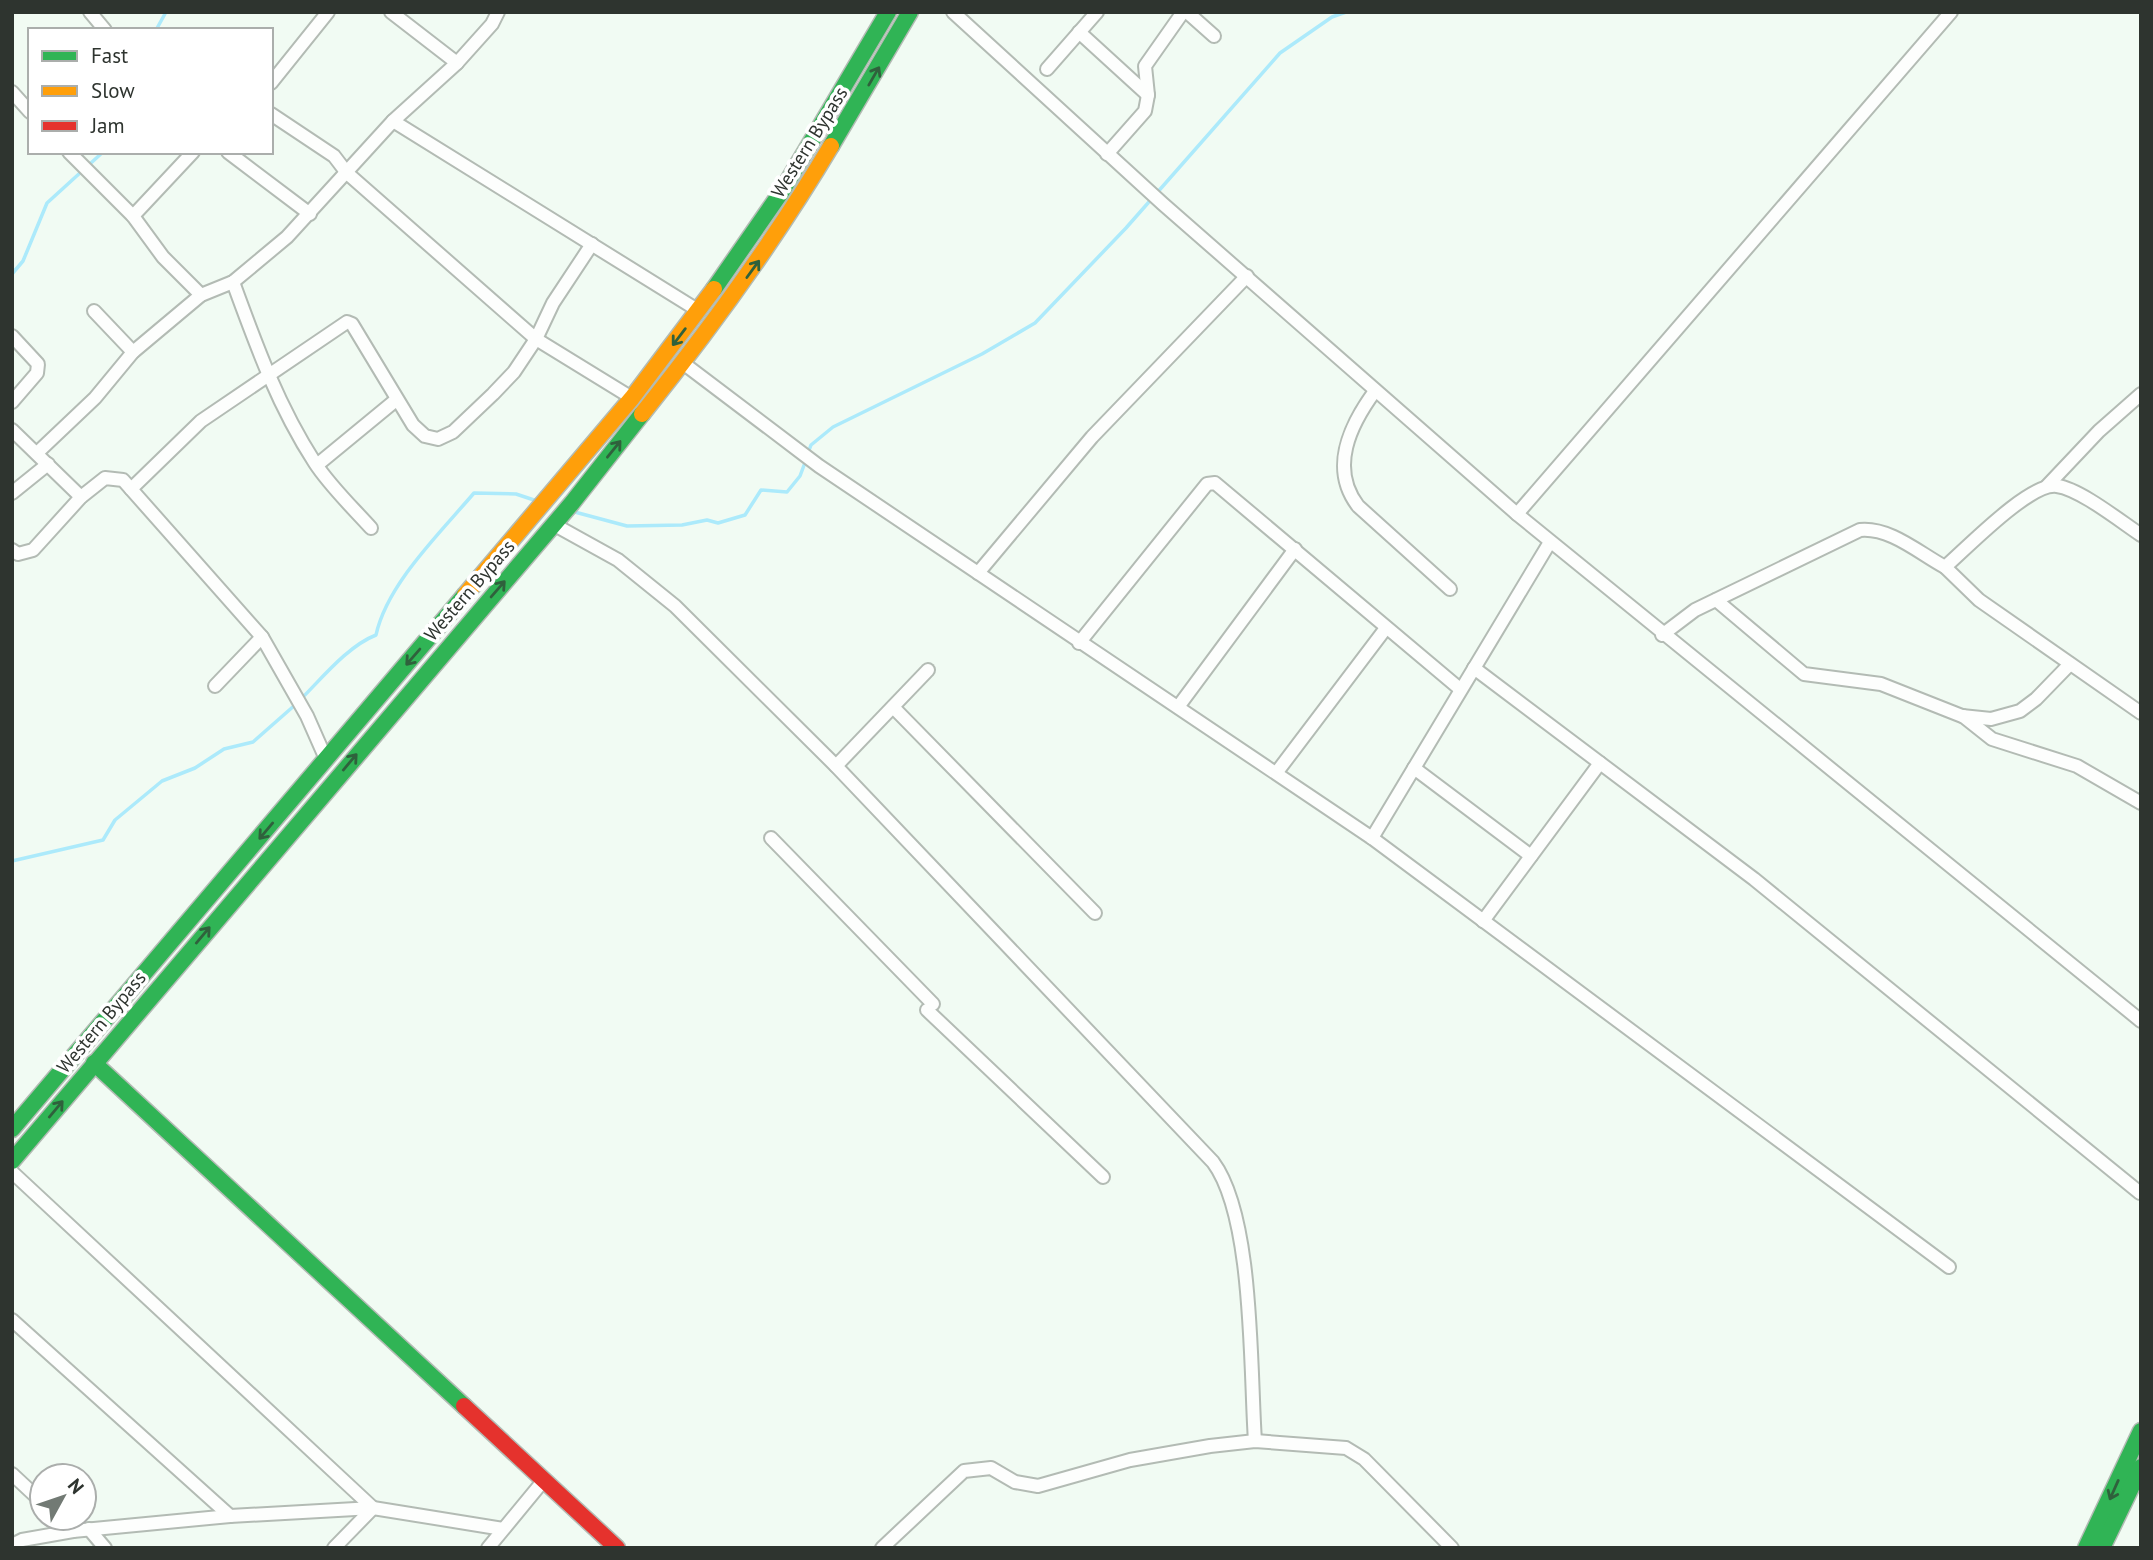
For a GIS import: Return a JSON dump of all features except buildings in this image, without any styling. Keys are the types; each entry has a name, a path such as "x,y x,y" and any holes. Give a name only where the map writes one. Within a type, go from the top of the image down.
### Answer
{"main road":[{"name":"Western Bypass","path":"12,1129 550,498 632,398 699,311 782,191 888,12"},
{"name":"Western Bypass","path":"12,1161 572,503 683,363 799,200 910,12"},
{"path":"94,1063 617,1548"},
{"path":"2086,1548 2141,1431"},
{"path":"2102,1548 2141,1467"}],"street":[{"path":"90,12 103,28"},
{"path":"391,12 457,63"},
{"path":"37,453 95,398 133,352 201,295 233,282 310,214 393,121 457,63 492,24 498,12"},
{"path":"1047,69 1097,12"},
{"path":"1107,153 1144,111 1148,95 1144,66 1185,12 1214,36"},
{"path":"1517,514 1951,12"},
{"path":"952,13 1375,391 1550,542 2141,1021"},
{"path":"273,80 319,15"},
{"path":"1079,32 1148,95"},
{"path":"12,92 21,109"},
{"path":"273,115 334,156 346,173 536,339 632,398"},
{"path":"393,121 699,311"},
{"path":"71,154 133,216 163,257 201,295"},
{"path":"133,216 192,154"},
{"path":"231,154 310,214"},
{"path":"131,489 201,421 347,322 352,324 412,425 425,436 439,439 453,432 514,372 536,339 553,303 592,244"},
{"path":"978,573 1092,437 1247,276"},
{"path":"233,282 267,376 290,423 317,465 370,528"},
{"path":"94,311 133,352"},
{"path":"12,336 38,364 37,373 12,402"},
{"path":"683,363 817,464 1372,838 1949,1268"},
{"path":"1375,391 1351,430 1343,468 1349,494 1358,506 1451,589"},
{"path":"1944,567 2026,496 2048,486 2098,431 2141,394"},
{"path":"317,465 396,400"},
{"path":"12,430 81,496"},
{"path":"12,493 48,464"},
{"path":"12,551 18,554 33,550 81,496 105,478 122,480 262,637 307,716 326,759"},
{"path":"1079,643 1207,484 1219,485 1460,689"},
{"path":"2048,486 2066,488 2141,535"},
{"path":"556,521 618,560 651,585 836,766 1223,1176 1231,1193 1250,1312 1255,1441"},
{"path":"1662,635 1684,617 1716,600 1860,530 1873,529 1885,533 1944,567 1979,600 2141,713"},
{"path":"1372,838 1550,542"},
{"path":"1178,707 1294,549"},
{"path":"1716,600 1804,674 1881,684 1962,716 1991,719 2020,711 2036,699 2070,664"},
{"path":"1277,772 1385,628"},
{"path":"215,686 262,637"},
{"path":"1474,668 1754,879 2140,1193"},
{"path":"836,766 928,670"},
{"path":"893,707 1095,913"},
{"path":"1962,716 1992,739 2077,766 2141,803"},
{"path":"1483,920 1600,763"},
{"path":"1414,768 1531,856"},
{"path":"771,838 930,1007 1103,1177"},
{"path":"12,1172 373,1508"},
{"path":"12,1320 230,1516"},
{"path":"882,1548 964,1471 971,1468 991,1468 1015,1482 1038,1486 1129,1460 1255,1441 1356,1451 1452,1548"},
{"path":"12,1474 28,1489"},
{"path":"488,1548 544,1480"},
{"path":"98,1529 230,1516 373,1508 503,1529"},
{"path":"334,1548 373,1508"},
{"path":"12,1545 22,1539 67,1532"},
{"path":"91,1532 105,1548"}],"waterway":[{"path":"157,28 166,12"},
{"path":"808,453 811,445 833,427 982,354 1035,323 1126,228 1280,53 1332,17 1346,12"},
{"path":"12,274 23,261 47,203 101,154"},
{"path":"571,511 627,526 682,525 707,520 718,523 745,515 761,490 787,492 800,476 806,460"},
{"path":"301,699 346,654 376,635 382,616 403,578 474,493 516,494 537,501"},
{"path":"12,861 103,840 115,820 162,781 195,768 224,749 253,742 295,705"}],"traffic: fast":[{"path":"714,289 782,191 888,12"},
{"path":"831,146 910,12"},
{"path":"12,1161 572,503 642,414"},
{"path":"12,1129 465,595"},
{"path":"94,1063 464,1406"},
{"path":"2086,1548 2141,1431"},
{"path":"2102,1548 2141,1467"}],"traffic: slow":[{"path":"642,414 741,283 831,146"},
{"path":"465,595 632,398 714,289"}],"traffic: jam":[{"path":"464,1406 617,1548"}]}
